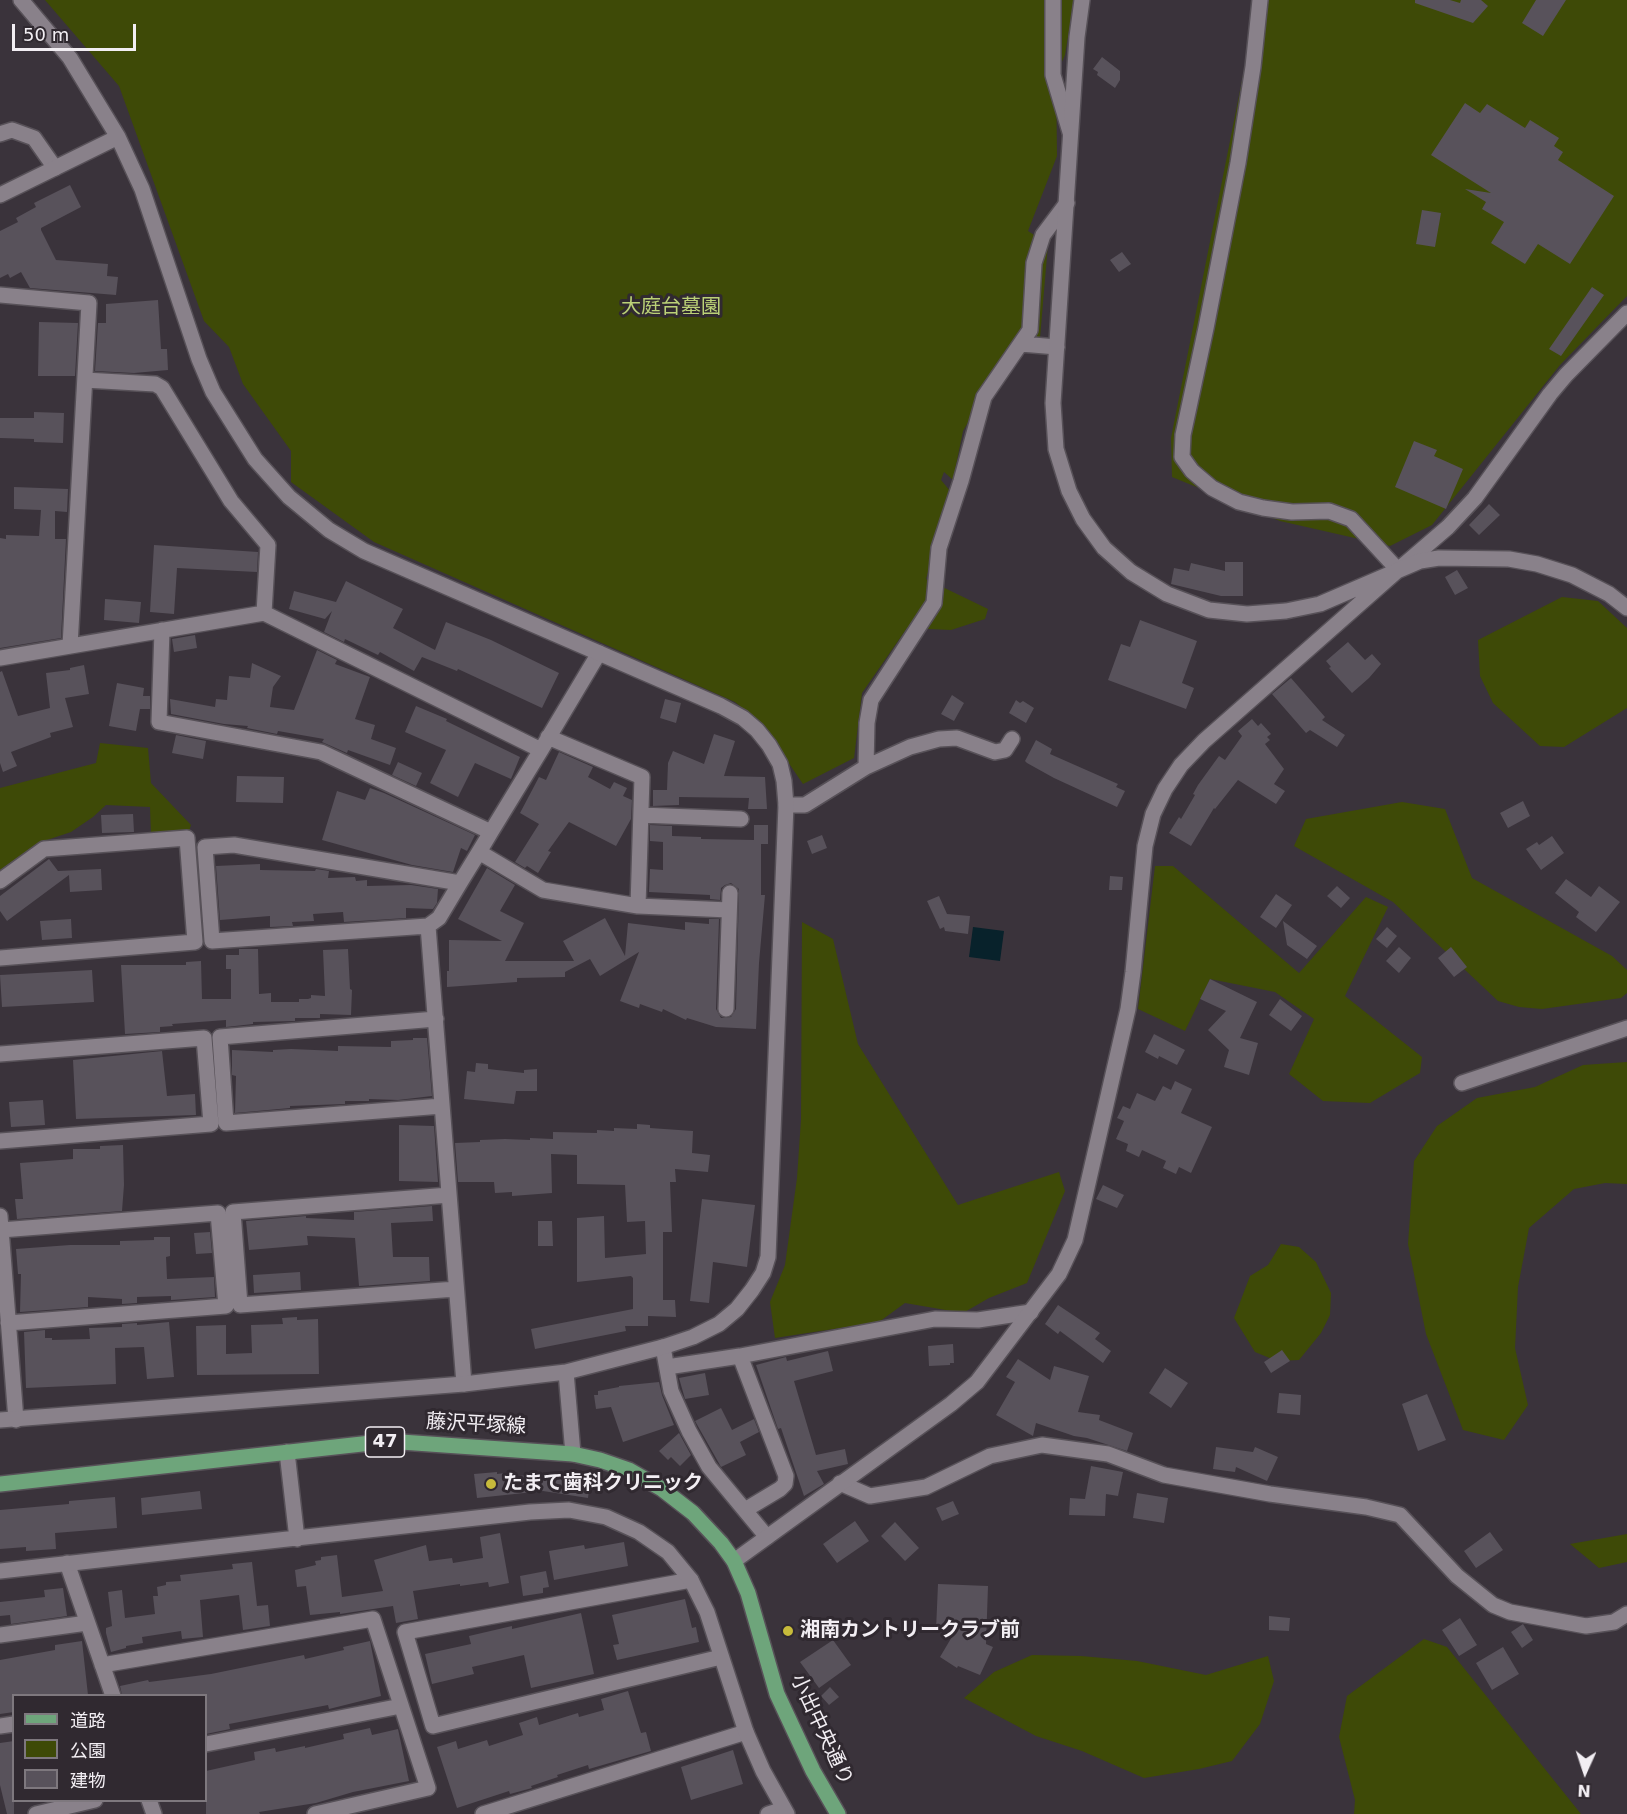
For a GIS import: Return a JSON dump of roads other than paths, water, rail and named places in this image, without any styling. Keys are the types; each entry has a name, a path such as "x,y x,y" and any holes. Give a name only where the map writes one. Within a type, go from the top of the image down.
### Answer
{"main road":[{"name":"藤沢平塚線","path":"0,1484 371,1443 401,1442 573,1454 629,1470 662,1489 693,1513 721,1543 734,1561"},
{"name":"小出中央通り","path":"734,1561 748,1593 777,1694 813,1771 838,1814"}],"street":[{"path":"0,1420 464,1384 566,1372 693,1337 728,1317 752,1290 763,1273 768,1257 786,805 780,764 769,745 750,724 721,706 364,551 328,530 289,496 255,459 213,392 199,359 142,189 118,137 70,58 21,0"},
{"path":"1053,0 1053,75 1070,132"},
{"path":"1082,0 1070,132 1053,403 1056,449 1069,491 1083,519 1104,548 1131,572 1167,594 1209,610 1247,614 1286,611 1320,604 1420,561 1439,558 1509,559 1537,564 1572,575 1609,594 1627,608"},
{"path":"1260,0 1253,67 1238,163 1183,435 1182,457 1192,471 1212,488 1239,502 1292,512 1329,511 1351,519 1398,570"},
{"path":"0,134 12,130 34,138 55,168"},
{"path":"0,195 118,137"},
{"path":"866,767 867,723 871,700 934,603 939,548 961,481 984,397 1030,330 1034,263 1043,235 1067,203"},
{"path":"0,295 89,303 70,646"},
{"path":"734,1561 951,1404 977,1382 1059,1275 1076,1240 1128,1009 1145,846 1153,814 1181,765 1227,719 1448,527 1475,498 1560,381 1627,313"},
{"path":"1021,344 1057,347"},
{"path":"85,380 155,384 162,388 231,501 268,545 264,613"},
{"path":"0,658 264,613 544,743 642,777 638,906"},
{"path":"162,630 159,722 321,752 491,832"},
{"path":"460,883 234,845 205,847 212,941 428,926 439,918 491,832 598,653"},
{"path":"786,805 806,805 866,767 910,747 939,739 957,738 994,752 1005,750 1011,739"},
{"path":"641,815 741,819"},
{"path":"0,881 45,849 187,838 195,942 0,958"},
{"path":"479,852 543,890 638,906 729,910"},
{"path":"726,1009 730,893"},
{"path":"428,926 464,1384"},
{"path":"436,1019 220,1037 220,1048 226,1123 442,1106"},
{"path":"1462,1083 1627,1028"},
{"path":"0,1054 204,1038 211,1124 0,1142"},
{"path":"449,1195 233,1212 240,1305 456,1289"},
{"path":"5,1313 226,1306 218,1213 1,1223 5,1313 16,1420"},
{"path":"667,1367 740,1356 935,1319 978,1320 1031,1312"},
{"path":"663,1347 671,1391 689,1431 709,1467 767,1537"},
{"path":"740,1356 786,1476 785,1484 780,1489 745,1510"},
{"path":"566,1372 573,1454"},
{"path":"840,1483 870,1496 926,1487 990,1456 1042,1445 1108,1454 1164,1475 1270,1494 1366,1507 1400,1515 1457,1576 1493,1605 1510,1612 1586,1626 1614,1622 1627,1614"},
{"path":"288,1452 297,1539"},
{"path":"0,1571 530,1512 569,1510 606,1517 639,1532 668,1552 691,1580 707,1612 746,1732 763,1772 785,1811 768,1814"},
{"path":"67,1563 112,1694"},
{"path":"691,1580 405,1632 433,1726 721,1657"},
{"path":"102,1665 373,1619 428,1788 315,1814"},
{"path":"0,1635 87,1623"},
{"path":"207,1744 401,1706"},
{"path":"483,1814 746,1732"},
{"path":"36,1814 87,1802"}],"water":[{"path":"973,927 1004,931 1000,961 969,957"}],"place":[{"name":"たまて歯科クリニック","path":"491,1484"},
{"name":"湘南カントリークラブ前","path":"788,1631"}],"park label":[{"name":"大庭台墓園","path":"671,308"}]}
